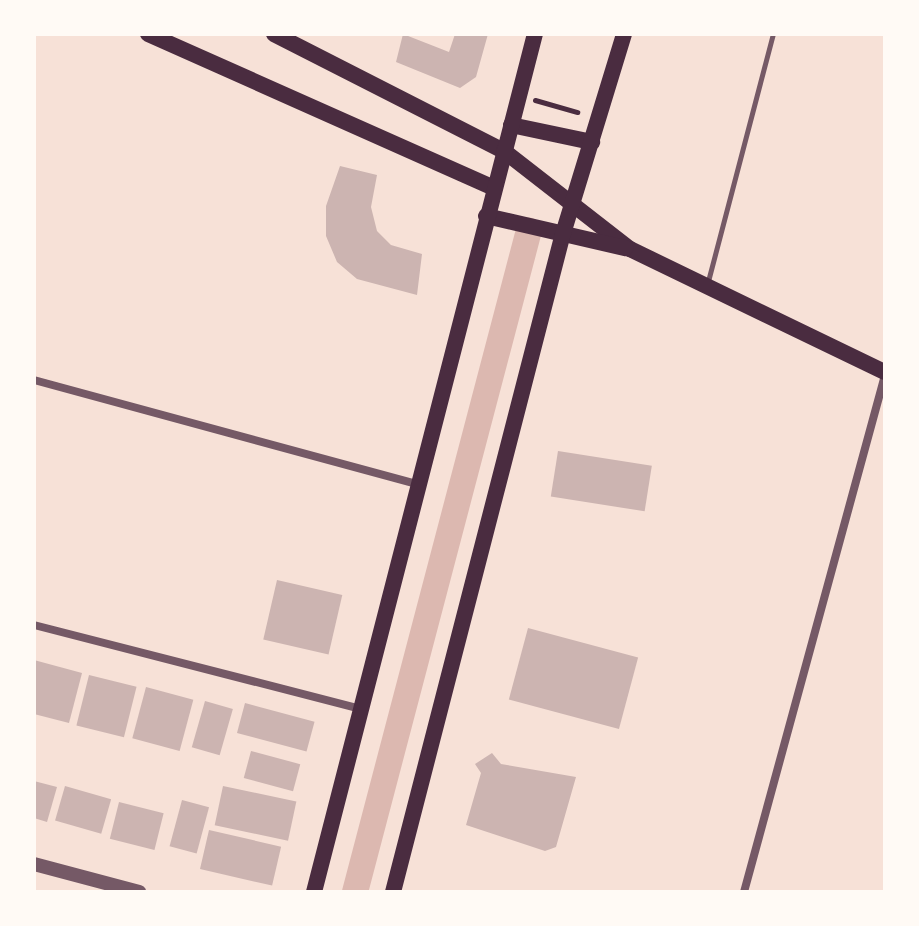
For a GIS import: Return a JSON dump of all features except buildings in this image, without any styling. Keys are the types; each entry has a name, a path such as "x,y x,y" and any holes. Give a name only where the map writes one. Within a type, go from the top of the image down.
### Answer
{"main road":[{"path":"148,34 494,188"},
{"path":"274,34 504,151 572,207 630,249 706,290 885,374"},
{"path":"314,892 486,216 504,151 518,127 518,94 535,34"},
{"path":"393,892 562,237 624,34"},
{"path":"518,127 592,142"},
{"path":"486,216 562,237 630,249"}],"street":[{"path":"744,892 885,374"},
{"path":"34,380 418,484"},
{"path":"34,625 361,709"},
{"path":"34,864 139,892"}],"lane":[{"path":"706,290 773,34"}],"path":[{"path":"518,94 577,114 579,103"}],"waterway":[{"path":"355,892 529,230"}]}
